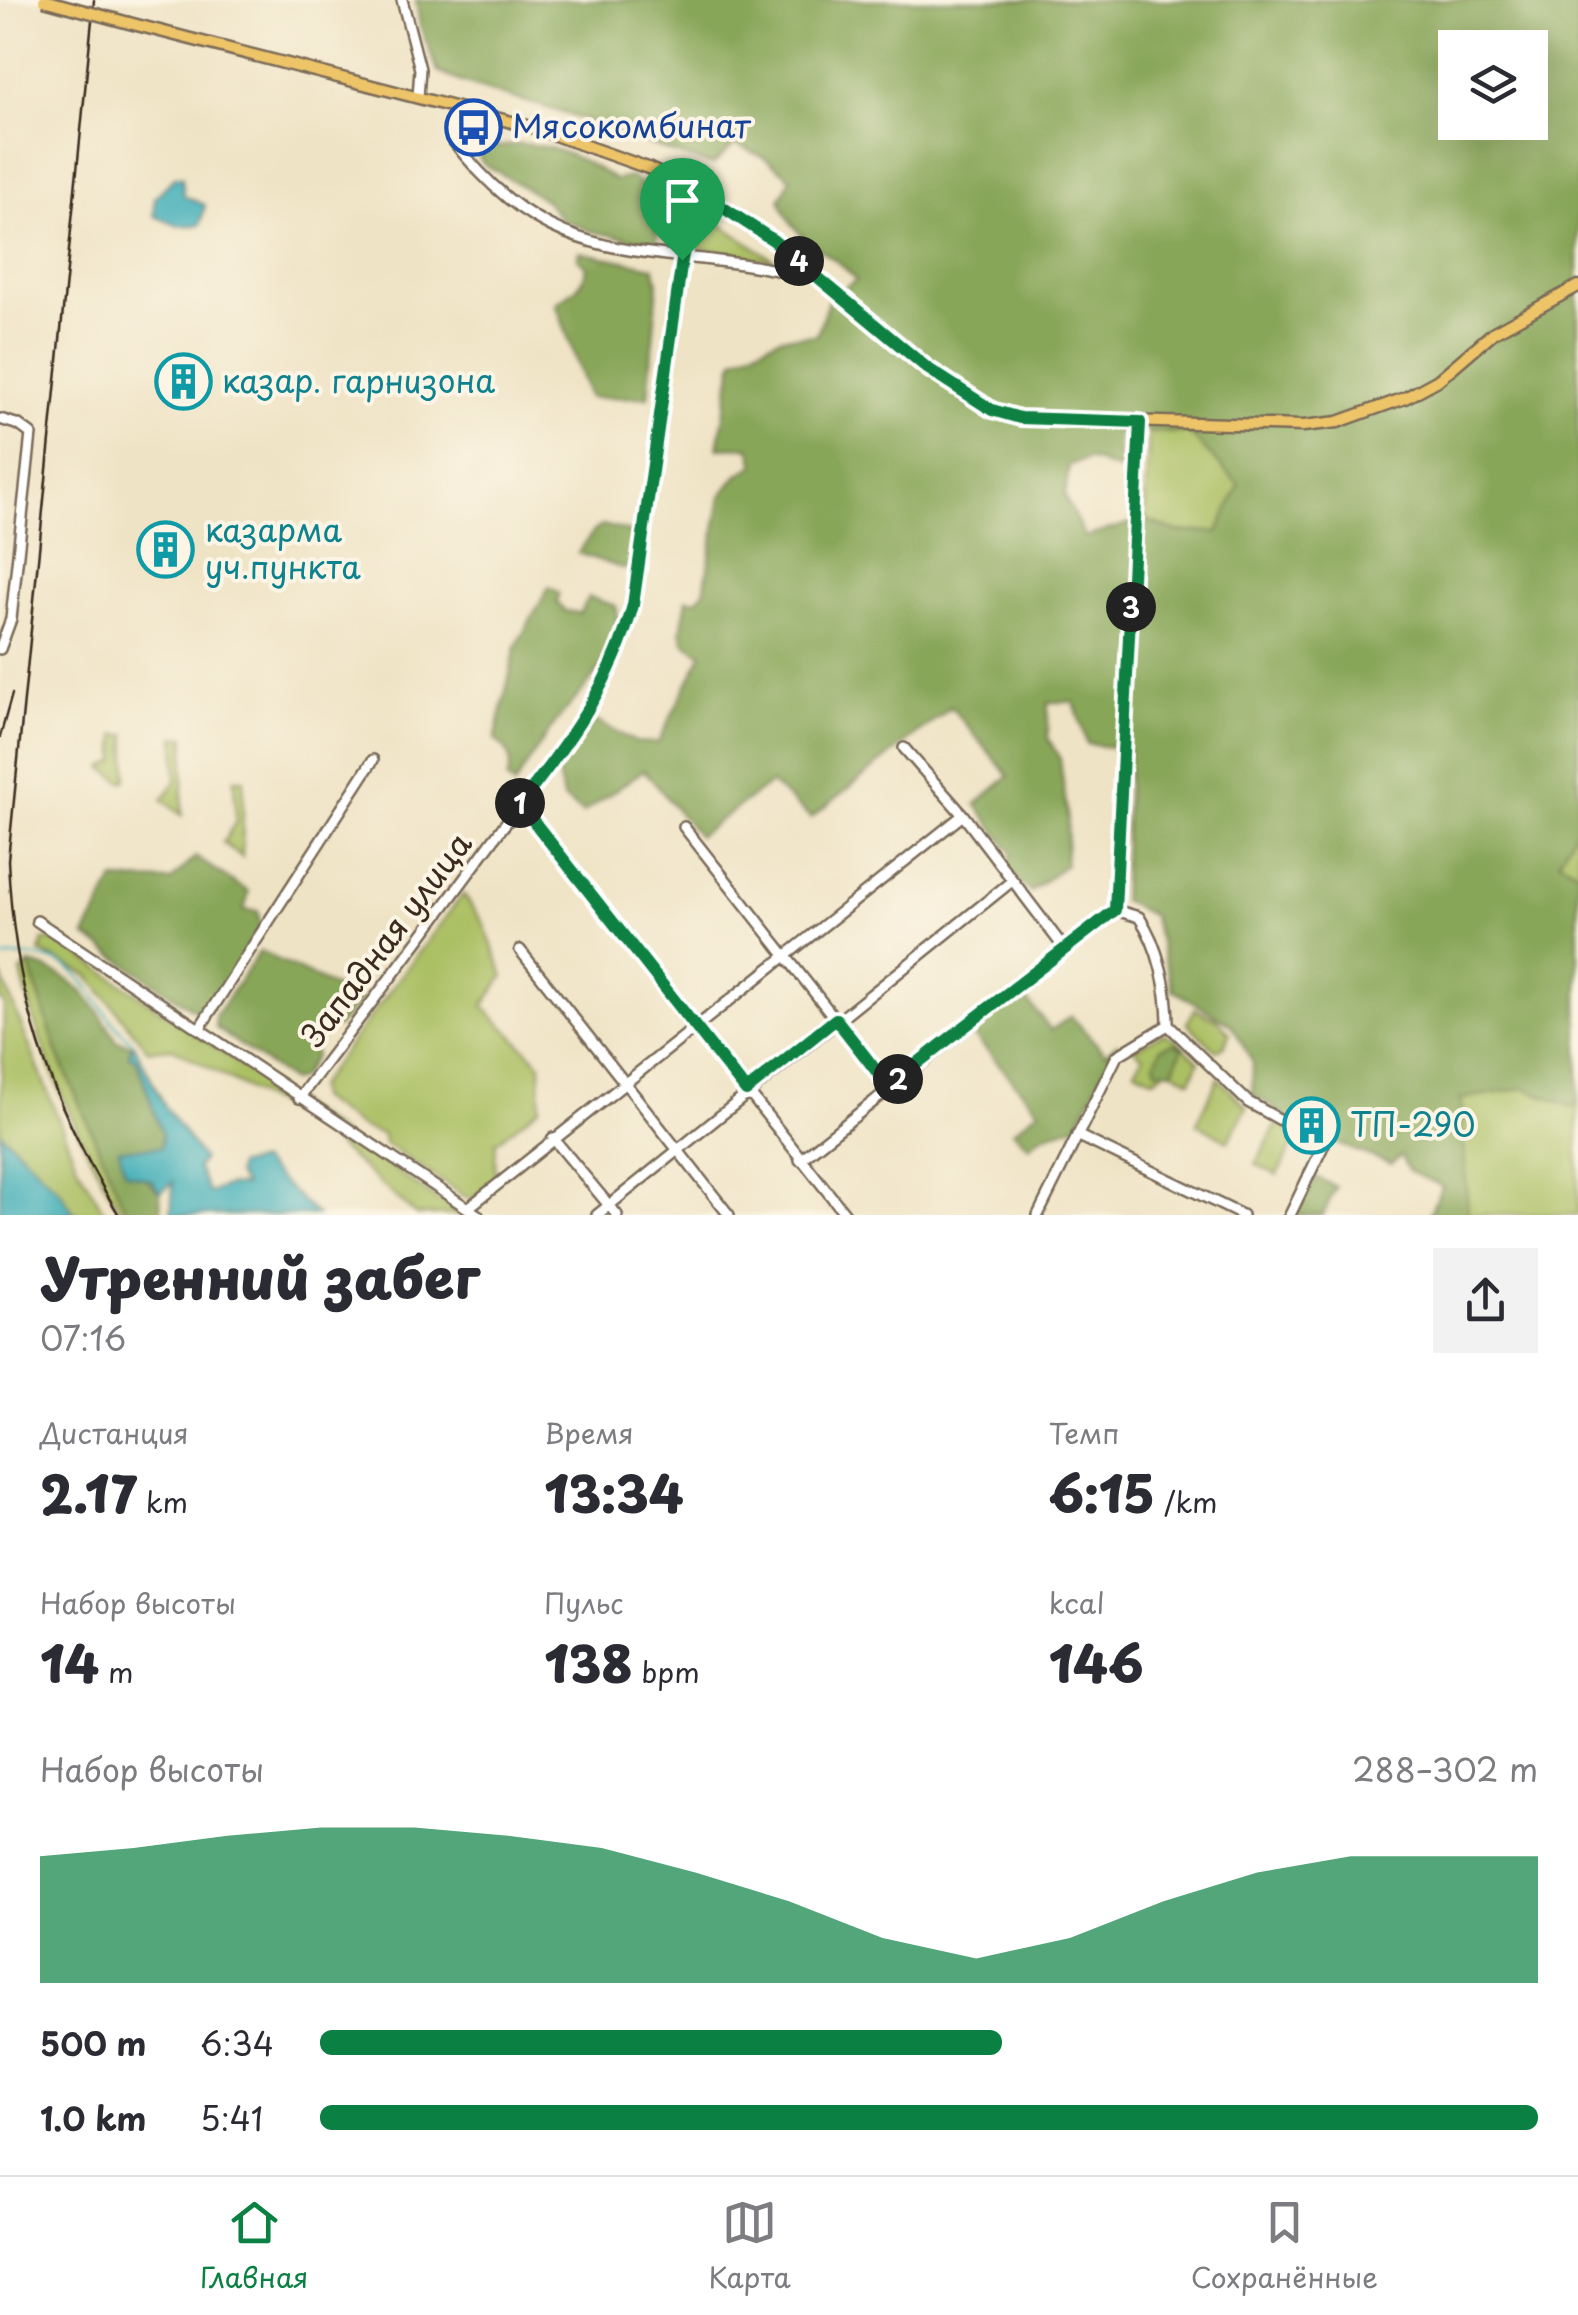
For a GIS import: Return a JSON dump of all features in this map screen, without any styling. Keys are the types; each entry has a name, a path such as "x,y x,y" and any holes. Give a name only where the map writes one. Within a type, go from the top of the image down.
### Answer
{"main road":[{"path":"44,0 418,96 584,144 699,192 773,240 927,368 992,410 1020,418 1303,426 1372,412 1438,380 1494,332 1578,286"}],"street":[{"path":"402,0 420,69 418,96"},
{"path":"452,138 499,193 542,224 615,251 794,274"},
{"name":"Западная улица","path":"299,1098 602,690 633,605 682,260 691,208 699,192"},
{"path":"0,419 31,434 11,618 0,648"},
{"path":"1115,910 1140,422"},
{"path":"904,748 963,815 1064,948"},
{"path":"199,1029 373,760"},
{"path":"520,804 841,1213"},
{"path":"468,1208 963,815"},
{"path":"684,827 888,1086"},
{"path":"597,1215 746,1091 1012,881"},
{"path":"800,1160 888,1086 1115,910"},
{"path":"1115,910 1139,917 1148,930 1168,998 1168,1024 1248,1102 1324,1144 1290,1215"},
{"path":"37,921 478,1215"},
{"path":"520,950 729,1215"},
{"path":"1054,1215 1039,1212 1118,1056 1168,1024"},
{"path":"1077,1135 1238,1214"},
{"path":"553,1138 617,1215"}],"green space":[{"path":"416,0 1578,0 1578,826 1559,860 1578,872 1578,1099 1574,1108 1525,1088 1461,1099 1468,1215 1429,1215 1442,1186 1409,1171 1401,1156 1391,1164 1328,1140 1322,1126 1293,1121 1252,1094 1253,1063 1232,1025 1173,990 1152,915 1122,901 1129,749 1087,744 1074,702 1048,702 1048,738 1060,759 1068,820 1065,865 1030,892 1007,869 1012,853 976,804 1009,776 951,707 811,818 771,783 698,836 644,770 583,813 563,798 557,767 594,720 636,742 658,743 702,654 684,642 681,631 687,599 697,600 704,591 721,496 738,475 755,465 750,447 718,448 734,359 781,337 817,335 829,298 856,280 794,227 780,199 791,178 765,158 735,144 713,165 438,72 420,26","holes":["1188,432 1239,485 1218,532 1176,532 1144,519 1085,537 1065,497 1069,465 1089,459 1119,470 1117,433"]},
{"path":"485,137 498,147 529,145 559,151 615,180 631,177 647,190 656,205 656,244 590,231 561,219 545,200 483,163 471,145 473,138"},
{"path":"708,217 776,261 697,248 700,225"},
{"path":"579,252 654,267 658,283 648,397 589,398 556,303 583,279 587,266 578,259"},
{"path":"1188,432 1239,485 1219,532 1176,532 1144,519 1149,433"},
{"path":"603,525 633,533 631,566 624,569 578,553"},
{"path":"549,587 559,593 557,603 565,611 580,613 589,597 616,606 615,641 596,674 548,733 514,786 507,779 509,757 495,740 516,646"},
{"path":"116,735 127,735 127,780 123,782 103,768 116,761"},
{"path":"175,737 185,737 182,815 162,800 176,781"},
{"path":"234,779 244,779 242,857 223,843 236,821"},
{"path":"1578,826 1578,872 1558,860"},
{"path":"195,857 249,892 244,910 258,911 261,928 203,1016 85,936 114,880 171,881"},
{"path":"463,894 483,922 504,976 483,1006 541,1064 540,1107 496,1142 495,1180 474,1198 465,1197 384,1143 383,1135 360,1127 318,1098 317,1087"},
{"path":"43,940 58,940 460,1215 416,1215 316,1127 173,1048 148,1050 88,975 40,952"},
{"path":"260,951 361,1000 337,1027 329,1025 324,1035 312,1034 315,1056 300,1079 291,1081 216,1028 215,1016"},
{"path":"29,964 57,1052 128,1215 123,1215 90,1157 50,1067 21,972"},
{"path":"29,964 71,982 91,1002 117,1041 131,1045 130,1055 136,1059 162,1135 161,1147 119,1150 160,1193 161,1215 128,1215 57,1052"},
{"path":"0,972 76,1163 106,1215 75,1215 60,1191 0,1132 4,1003 0,1000"},
{"path":"1020,991 1051,1030 1071,1016 1105,1053 1118,1043 1077,1125 1044,1135 1029,1146 1013,1131 1039,1110 968,1029"},
{"path":"1195,1009 1217,1019 1230,1033 1224,1046 1216,1051 1187,1023"},
{"path":"1163,1033 1177,1040 1199,1061 1191,1080 1173,1071 1176,1063 1154,1079 1135,1070 1143,1056 1134,1049"},
{"path":"1174,1043 1183,1047 1173,1071 1157,1070 1155,1062 1162,1047"},
{"path":"1218,1078 1247,1107 1228,1141 1197,1123"},
{"path":"1525,1088 1574,1107 1578,1099 1578,1215 1468,1215 1461,1098"},
{"path":"1277,1124 1298,1135 1277,1175 1256,1164"},
{"path":"1316,1177 1336,1187 1323,1215 1294,1215"}],"water":[{"path":"175,177 182,177 184,196 205,205 200,225 179,226 154,216 155,197"},
{"path":"133,1043 166,1108 203,1160 197,1167 209,1193 228,1185 244,1186 236,1174 238,1165 260,1161 317,1215 171,1215 173,1182 160,1193 151,1180 125,1172 119,1149 161,1147 162,1135 137,1059 129,1056"},
{"path":"0,1132 60,1191 75,1215 0,1215"}],"waterway":[{"path":"0,958 52,960 69,968 133,1043"}],"railway":[{"path":"94,0 8,860 18,957 39,1045 73,1129 119,1215"},
{"path":"0,737 12,694"}],"place":[{"name":"Мясокомбинат","path":"473,127"},
{"name":"казар. гарнизона","path":"183,382"},
{"name":"казарма уч.пункта","path":"166,549"},
{"name":"ТП-290","path":"1311,1126"}],"route":[{"path":"699,192 773,240 927,368 992,410 1020,418 1140,422 1115,910 888,1086 836,1019 746,1091 520,804 602,690 623,641 633,605 682,260 691,208 699,192"}]}
